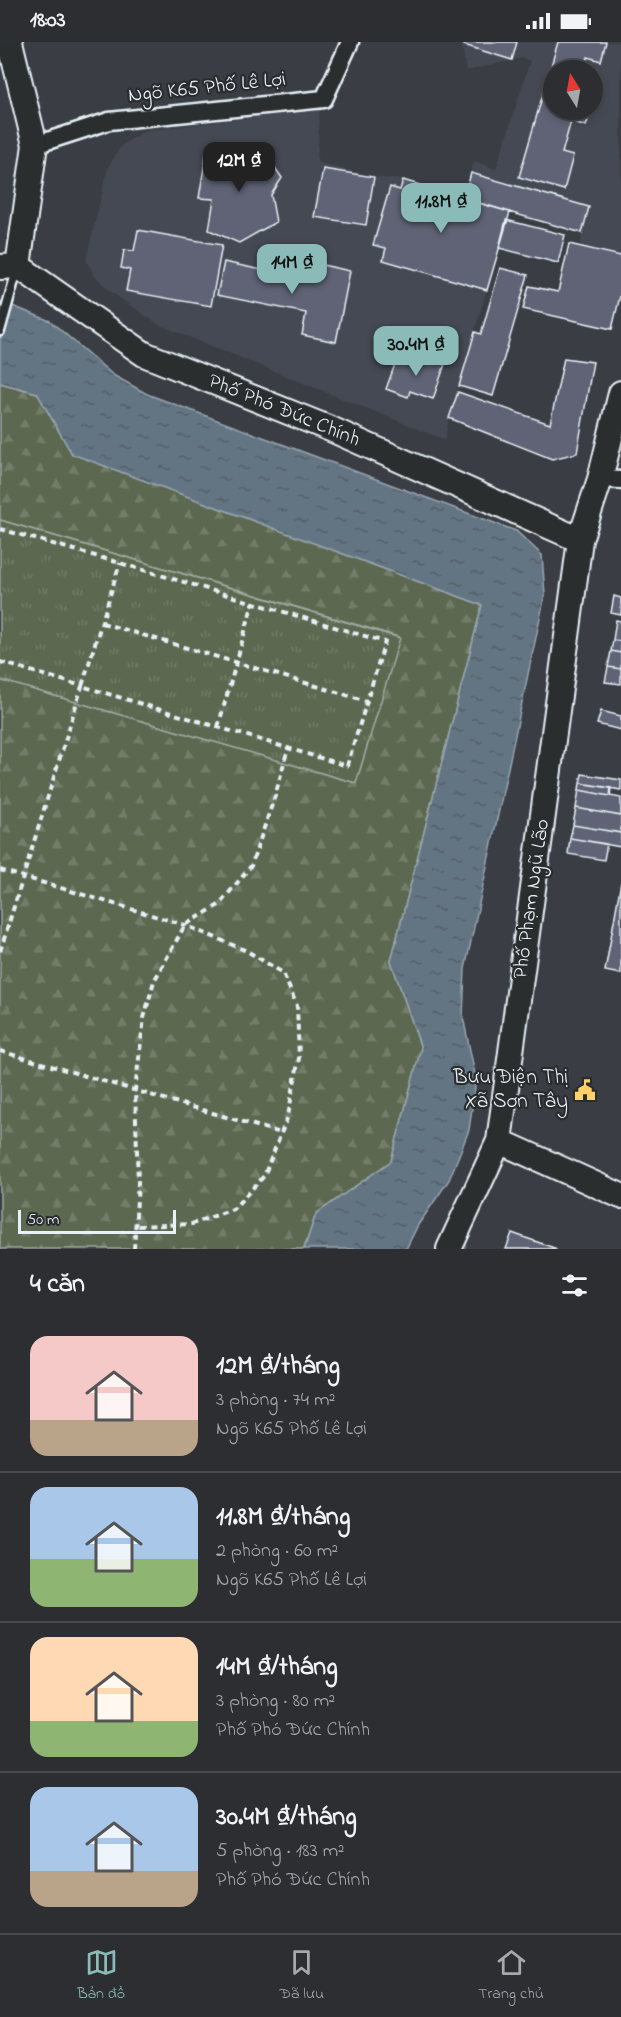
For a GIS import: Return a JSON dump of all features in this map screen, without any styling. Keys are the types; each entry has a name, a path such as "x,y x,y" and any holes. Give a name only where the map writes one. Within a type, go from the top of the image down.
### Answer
{"main road":[{"path":"9,267 35,145 10,42"},
{"name":"Phố Phó Đức Chính","path":"9,267 144,354 333,430 580,540"},
{"name":"Phố Phạm Ngũ Lão","path":"449,1249 499,1141 580,540 610,480 621,393"},
{"path":"499,1141 621,1196"}],"street":[{"name":"Ngõ K65 Phố Lê Lợi","path":"35,145 109,121 324,99 350,42"}],"lane":[{"path":"0,331 8,303 9,267"}],"path":[{"path":"0,529 120,562 385,642 347,766 0,662"},
{"path":"0,952 120,562"},
{"path":"218,727 253,603"},
{"path":"102,623 367,700"},
{"path":"134,1249 138,1183 135,1090 144,1018 154,981 185,925 219,905 251,866 276,793 288,748"},
{"path":"0,870 185,925 247,951 283,973 297,1006 299,1058 288,1116 264,1176 233,1209 192,1224 136,1226"},
{"path":"0,1051 281,1133"}],"shaded area":[{"path":"461,42 621,42 621,256 580,247 582,233 510,212 449,418 445,440 159,325 111,292 94,275 86,260 108,167 122,145 145,130 320,110 317,162 374,177 403,180 463,198 474,161 496,169 530,61 523,58 466,71"}],"green space":[{"path":"0,383 37,393 72,454 482,605 391,961 421,1048 391,1161 316,1214 304,1249 0,1249 0,680 356,783 399,637 0,520"},
{"path":"0,520 400,638 356,783 0,680"}],"water":[{"path":"0,301 50,321 113,375 147,394 516,531 542,555 545,595 465,969 463,1017 476,1079 469,1130 449,1180 418,1225 406,1249 304,1249 316,1214 391,1161 421,1048 391,961 482,605 72,454 37,393 0,383"}],"building":[{"path":"465,42 517,42 512,60 464,45"},
{"path":"558,42 606,42 601,60 588,57 587,60 553,60"},
{"path":"543,94 543,120 588,120 586,126 571,121 562,153 573,156 564,190 519,177"},
{"path":"207,149 268,157 282,178 271,195 276,222 239,243 209,230 214,199 199,198"},
{"path":"323,169 374,177 366,225 314,217"},
{"path":"471,173 589,207 582,233 464,199"},
{"path":"403,180 510,212 487,290 383,260 386,248 373,245 390,187 400,190"},
{"path":"506,220 565,235 558,263 499,248"},
{"path":"138,230 222,245 211,306 126,291 130,270 121,268 124,250 134,251"},
{"path":"569,244 621,256 621,292 612,329 523,309 529,286 558,292"},
{"path":"224,262 315,281 318,264 350,271 336,342 302,335 306,313 217,295"},
{"path":"500,268 528,275 493,396 459,386 475,332 481,334"},
{"path":"398,356 421,364 424,357 445,364 433,399 410,391 408,397 386,389"},
{"path":"564,358 593,362 577,453 552,459 449,418 458,392 550,424"},
{"path":"614,596 621,598 621,615 611,613"},
{"path":"616,620 621,621 621,641 613,640"},
{"path":"613,640 621,641 621,653 611,651"},
{"path":"611,651 621,653 621,669 608,667"},
{"path":"608,667 621,669 621,684 605,682"},
{"path":"601,711 621,716 621,730 597,724"},
{"path":"582,774 621,780 621,790 580,783"},
{"path":"580,783 611,788 610,796 579,790"},
{"path":"579,790 621,798 621,816 576,808"},
{"path":"576,808 621,816 621,833 573,825"},
{"path":"573,825 621,833 621,847 570,838"},
{"path":"570,838 607,844 604,860 568,854"},
{"path":"621,882 621,974 605,971"},
{"path":"512,1233 557,1249 506,1249"}],"place":[{"name":"Bưu Điện Thị Xã Sơn Tây","path":"585,1090"}]}
